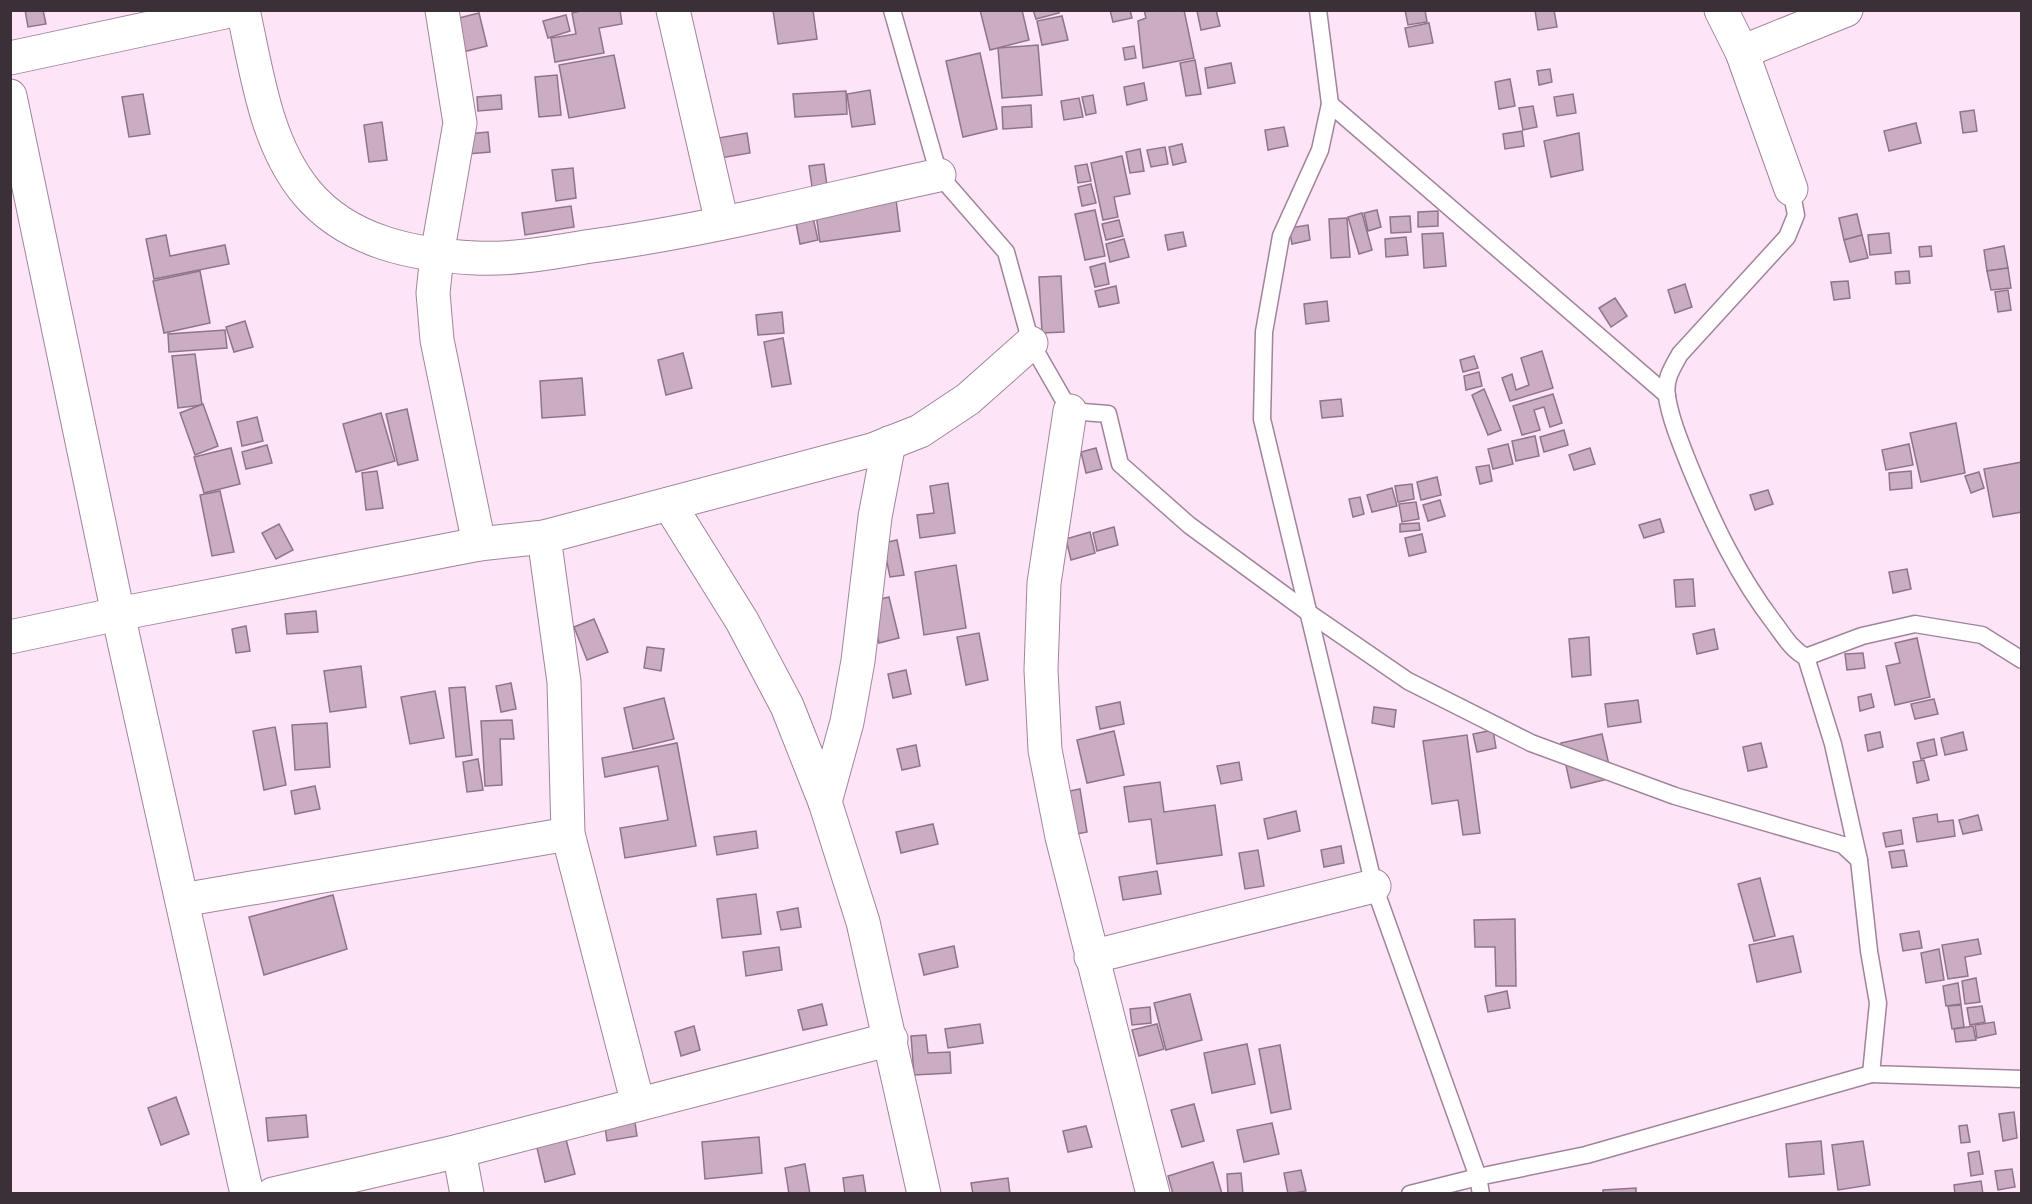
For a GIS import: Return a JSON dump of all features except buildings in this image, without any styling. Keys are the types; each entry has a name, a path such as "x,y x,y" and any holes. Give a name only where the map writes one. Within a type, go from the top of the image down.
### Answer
{"street":[{"path":"10,58 234,10"},
{"path":"243,10 265,109 284,158 307,193 335,221 381,244 437,255 514,258 632,241 939,175"},
{"path":"442,10 460,123 437,255 433,293 436,340 479,544"},
{"path":"674,10 722,223"},
{"path":"1721,10 1742,52 1791,189"},
{"path":"1742,52 1846,10"},
{"path":"10,96 118,614 247,1194"},
{"path":"10,637 479,544 544,537 872,450 920,431 968,399 1031,343"},
{"path":"1070,411 1044,583 1041,670 1045,750 1062,837 1091,957 1153,1194"},
{"path":"825,802 847,722 858,661 874,517 889,443"},
{"path":"669,504 742,621 787,706 825,802 863,922 924,1194"},
{"path":"544,537 564,682 568,834 638,1104"},
{"path":"182,900 568,834"},
{"path":"1091,957 1374,886"},
{"path":"273,1194 459,1151 891,1039"},
{"path":"459,1151 467,1194"}],"lane":[{"path":"892,10 939,175 1006,252 1031,343 1070,411 1108,414 1120,464 1189,525 1309,613 1408,681 1531,742 1675,796 1843,845 1859,860"},
{"path":"1318,10 1330,104 1320,150 1281,236 1264,332 1262,419 1374,886 1431,1041 1478,1177 1481,1194"},
{"path":"1330,104 1667,395"},
{"path":"1791,189 1796,215 1787,237 1680,354 1668,374 1667,395 1679,439 1703,499 1732,560 1763,609 1796,652 1806,657 1833,744 1859,860 1869,951 1878,1003 1871,1074"},
{"path":"1806,657 1862,636 1915,624 1982,635 2022,660"},
{"path":"1410,1194 1478,1177 1586,1155 1871,1074 2022,1079"}]}
